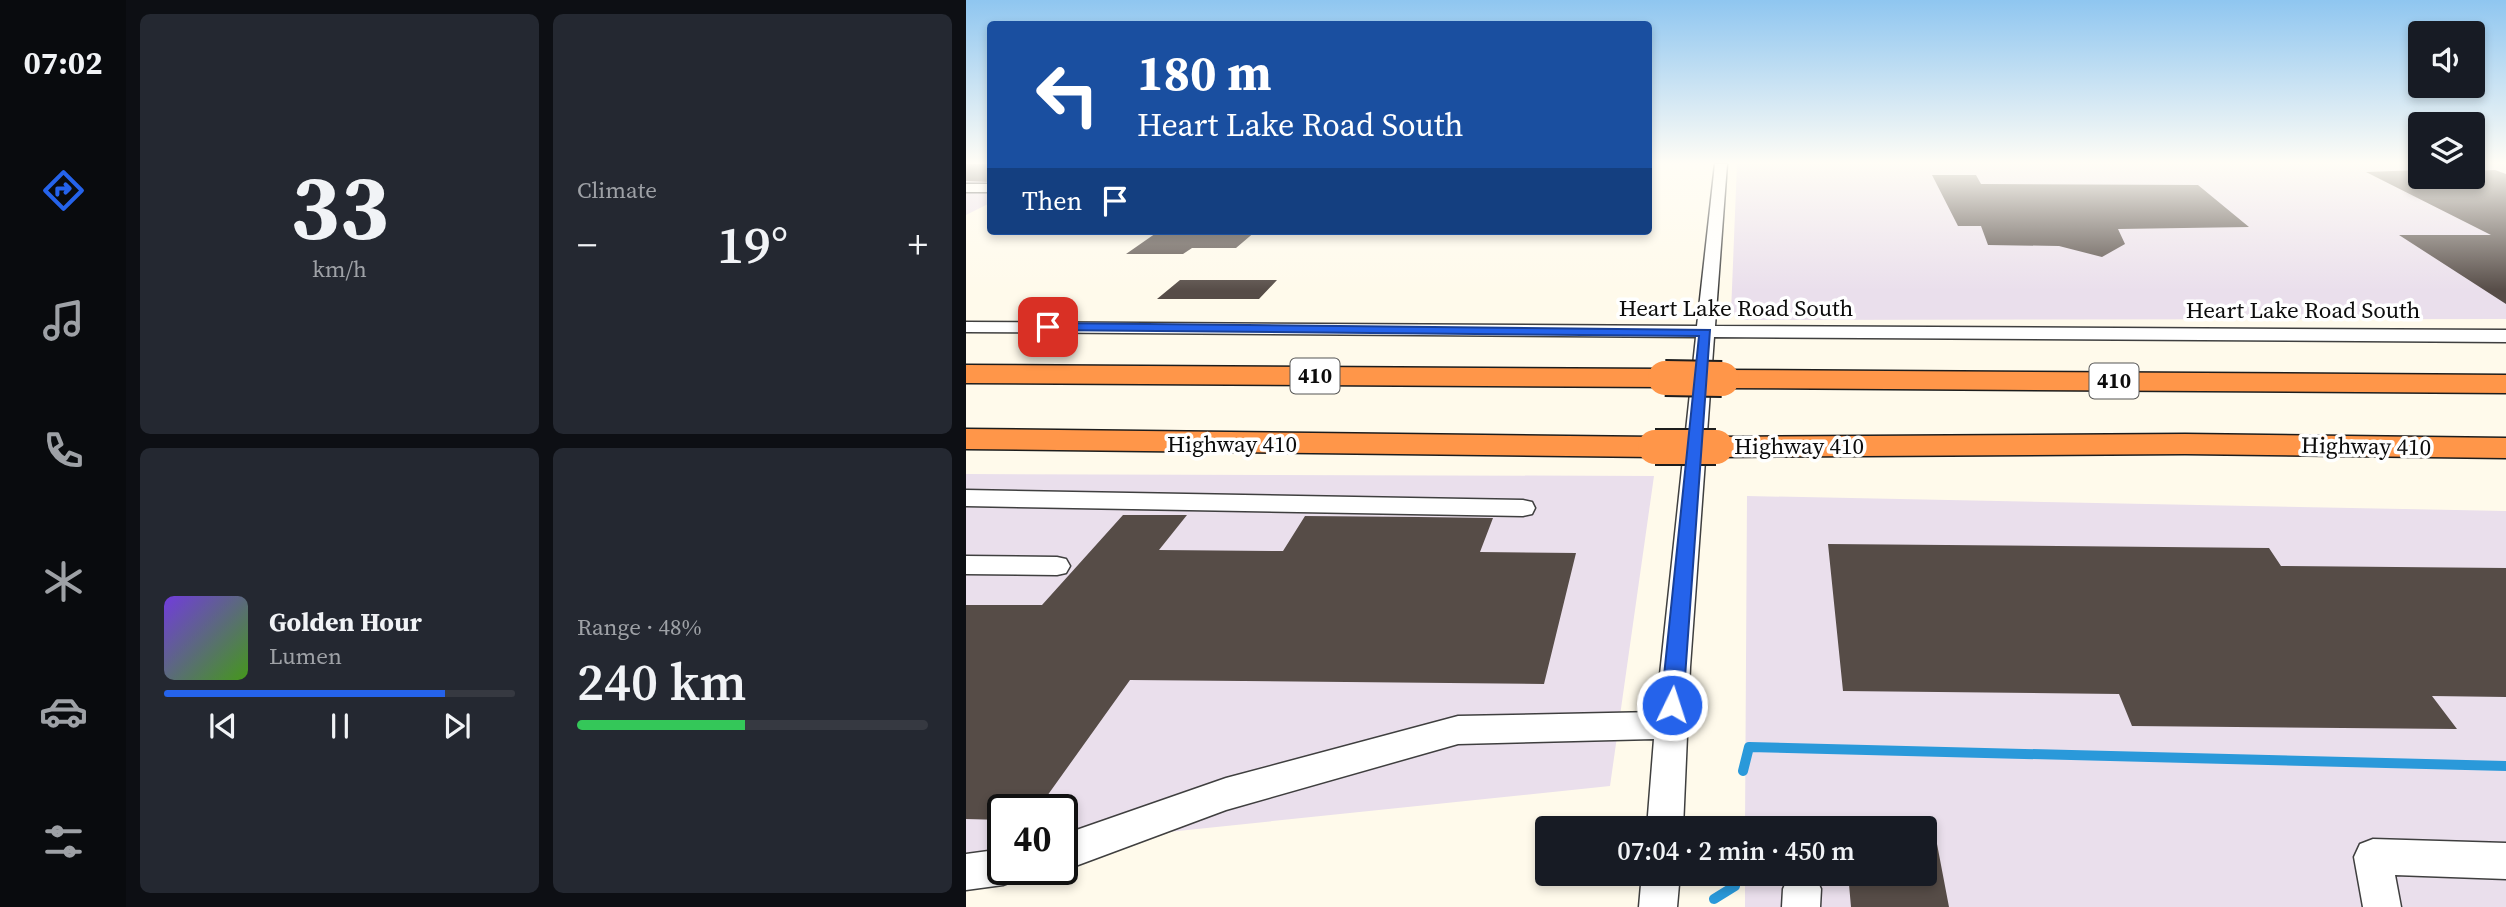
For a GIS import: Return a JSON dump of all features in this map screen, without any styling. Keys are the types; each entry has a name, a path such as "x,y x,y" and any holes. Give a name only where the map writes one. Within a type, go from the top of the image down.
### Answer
{"highway":[{"name":"410","path":"966,374 2506,384"},
{"name":"Highway 410","path":"966,439 1655,447 2185,444 2506,447"},
{"path":"966,451 1059,442"}],"street":[{"path":"1666,816 1671,725 1717,206"},
{"name":"Heart Lake Road South","path":"966,327 2506,336"},
{"path":"966,498 1523,508"},
{"path":"966,565 1057,566"},
{"path":"1078,847 1226,793 1458,730 1671,725"},
{"path":"2382,907 2372,857 2506,860"},
{"path":"966,873 987,870"},
{"path":"1658,907 1660,886"}],"shaded area":[{"path":"966,206 983,206 966,215"},
{"path":"1735,206 2506,206 2506,319 1745,320 1731,313"},
{"path":"966,474 1654,476 1610,786 1078,841 1078,794 987,794 987,851 966,853"},
{"path":"1747,496 2506,511 2506,907 1745,907 1745,886 1937,886 1937,816 1745,816"}],"building":[{"path":"1948,206 2224,206 2249,227 2118,229 2125,244 2102,257 2059,246 1988,245 1981,226 1958,226"},
{"path":"2434,206 2506,206 2506,304 2399,235 2491,235"},
{"path":"1153,235 1251,235 1236,248 1192,248 1183,254 1126,254"},
{"path":"1180,280 1277,280 1259,299 1157,299"},
{"path":"1123,515 1187,515 1159,550 1283,551 1305,516 1493,518 1480,552 1576,553 1544,684 1130,680 1048,794 987,794 987,820 966,819 966,605 1042,605"},
{"path":"1828,544 2269,548 2281,566 2506,568 2506,697 2432,696 2457,729 2132,726 2119,694 1843,691"},
{"path":"1937,844 1949,907 1851,907 1849,886 1937,886"}],"waterway":[{"path":"1743,771 1749,747 2506,766"},
{"path":"1714,899 1735,886"}],"route":[{"path":"1048,327 1706,332 1672,705"}]}
